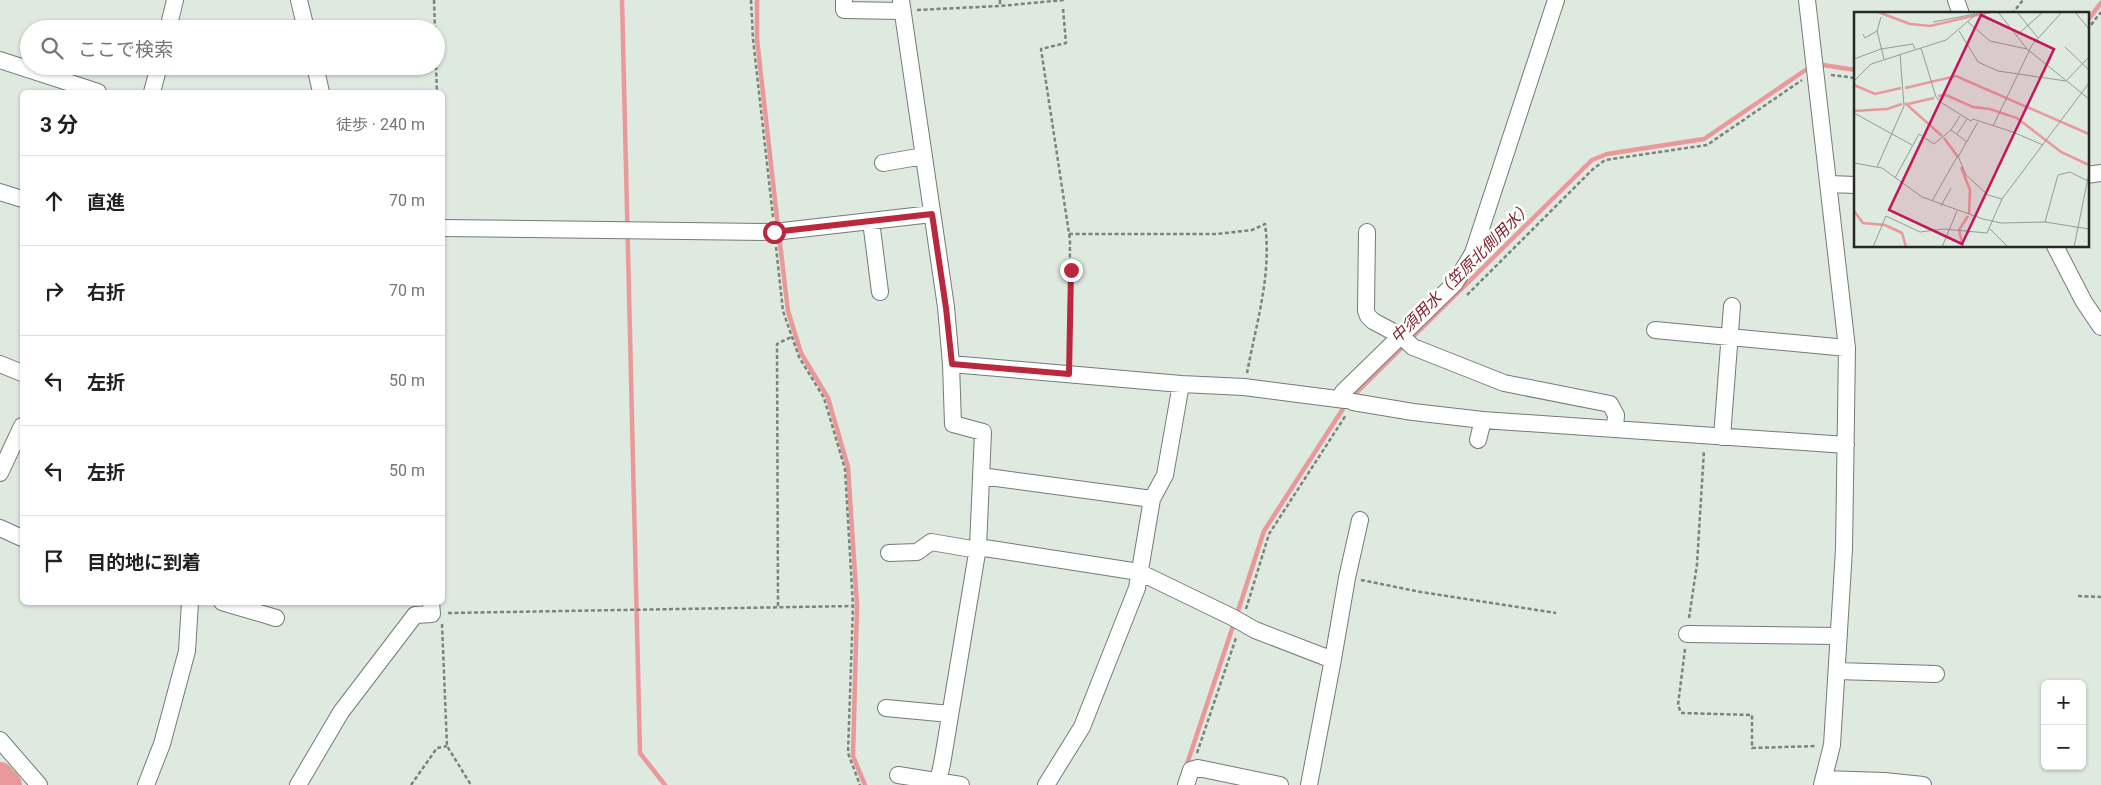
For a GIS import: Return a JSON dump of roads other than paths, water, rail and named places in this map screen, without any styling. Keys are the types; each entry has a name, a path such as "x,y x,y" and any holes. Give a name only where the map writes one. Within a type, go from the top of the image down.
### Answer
{"street":[{"path":"170,20 175,0"},
{"path":"299,0 304,20"},
{"path":"844,0 844,10 902,5 946,308 952,364 953,424 982,432 978,548 937,783"},
{"path":"1346,403 1343,392 1460,277 1473,253 1556,0"},
{"path":"1808,0 1847,348 1844,549 1832,745 1823,782 1884,781 1923,785"},
{"path":"1956,0 1960,12"},
{"path":"0,60 20,67"},
{"path":"46,75 92,90"},
{"path":"153,90 157,75"},
{"path":"317,75 321,90"},
{"path":"883,163 924,156"},
{"path":"2088,174 2101,173"},
{"path":"1830,184 1854,185"},
{"path":"0,192 20,198"},
{"path":"445,228 774,232 932,214"},
{"path":"871,221 880,292"},
{"path":"1367,232 1366,310 1368,316 1401,336 1413,347 1504,383 1610,404 1616,416 1615,429"},
{"path":"2056,248 2084,302 2101,327"},
{"path":"1722,437 1732,306"},
{"path":"1655,330 1847,348"},
{"path":"0,364 20,372"},
{"path":"952,364 1181,384 1244,386 1346,403 1483,420 1846,445"},
{"path":"1046,785 1082,727 1137,588 1152,499 1166,475 1181,384"},
{"path":"1478,440 1483,420"},
{"path":"0,473 20,430"},
{"path":"981,476 1152,499"},
{"path":"1309,785 1347,578 1360,520"},
{"path":"0,528 20,537"},
{"path":"889,553 917,552 931,542 1139,572 1255,630 1325,657 1333,658"},
{"path":"146,785 162,744 186,651 190,605"},
{"path":"232,605 276,618"},
{"path":"298,785 341,712 415,615 435,610"},
{"path":"1687,634 1839,636"},
{"path":"1837,671 1936,674"},
{"path":"886,708 950,714"},
{"path":"0,740 39,785"},
{"path":"1189,777 1204,768 1280,785"},
{"path":"898,775 937,783 961,785"}],"waterway":[{"path":"622,0 640,753 665,785"},
{"path":"757,0 757,39 778,227"},
{"name":"中須用水（笠原北側用水）","path":"2088,20 2101,3"},
{"name":"中須用水（笠原北側用水）","path":"1823,65 1854,70"},
{"name":"中須用水（笠原北側用水）","path":"1351,398 1592,160 1607,154 1704,139 1807,69"},
{"path":"779,235 788,311 801,353 828,398 848,467 857,605 853,756 865,785"},
{"name":"中須用水（笠原北側用水）","path":"1238,611 1264,531 1346,404"},
{"name":"中須用水（笠原北側用水）","path":"1186,767 1234,623"},
{"path":"0,776 8,785"}]}
